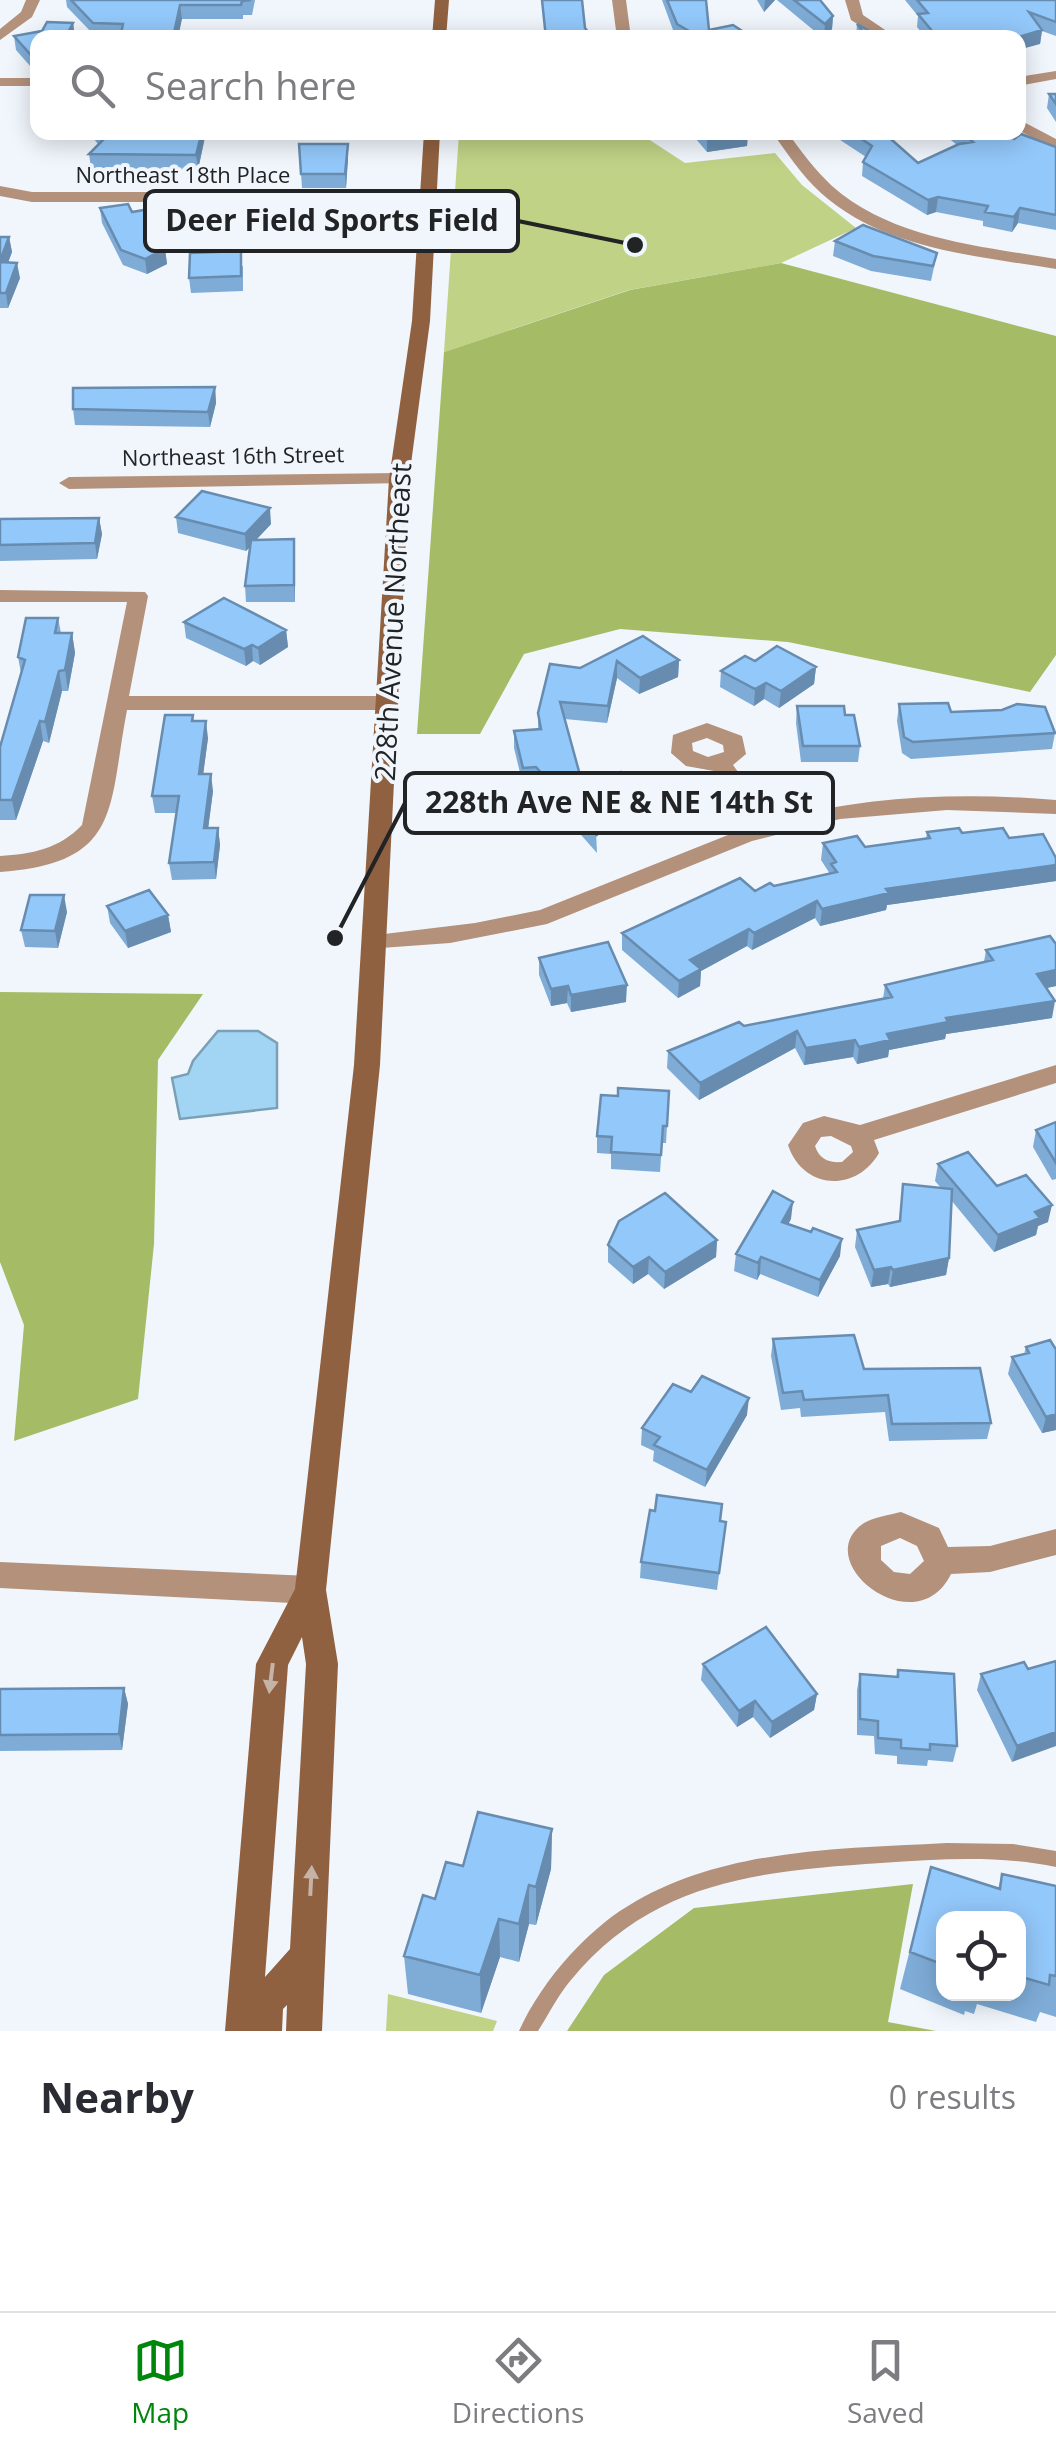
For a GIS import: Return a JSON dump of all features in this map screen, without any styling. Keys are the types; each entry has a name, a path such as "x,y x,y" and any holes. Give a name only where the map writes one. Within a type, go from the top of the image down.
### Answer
{"main road":[{"path":"440,30 442,0"},
{"name":"228th Avenue Northeast","path":"304,2031 322,1664 310,1590 367,1065 399,479 421,321 431,140"},
{"name":"228th Avenue Northeast","path":"243,2031 272,1664 310,1590"},
{"path":"264,2031 266,2002 308,1956"}],"street":[{"path":"0,36 27,14 34,0"},
{"path":"618,0 623,30"},
{"path":"852,0 856,17 877,30"},
{"path":"1026,80 1056,72"},
{"path":"0,82 30,82"},
{"path":"1026,128 1056,145"},
{"path":"786,140 827,190 877,222 952,246 1056,264"},
{"name":"Northeast 18th Place","path":"0,191 32,197 427,196"},
{"path":"224,244 232,198"},
{"name":"Northeast 16th Street","path":"69,483 399,479"},
{"path":"0,596 138,596 93,826 80,843 61,854 32,862 0,864"},
{"path":"120,703 388,703"},
{"path":"720,763 767,828"},
{"path":"376,943 466,934 570,909 767,828 904,803 962,801 1056,807"},
{"path":"858,1136 1056,1074"},
{"path":"939,1561 990,1559 1056,1542"},
{"path":"0,1575 310,1590"}],"lane":[{"path":"528,2031 564,1974 606,1929 666,1892 716,1873 792,1860 935,1852 1008,1852 1056,1859"}],"green space":[{"path":"459,140 650,140 685,163 775,153 802,185 856,228 781,263 629,290 444,352"},
{"path":"781,263 1056,336 1056,655 1030,692 788,642 620,629 524,654 480,734 417,734 444,352 630,290"},
{"path":"0,992 203,994 158,1060 154,1244 138,1399 14,1441 24,1325 0,1262"},
{"path":"913,1884 888,2022 936,2031 567,2031 604,1975 694,1908"},
{"path":"388,1994 497,2021 493,2031 386,2031"}],"water":[{"path":"218,1031 258,1031 277,1043 277,1108 180,1119 172,1078 188,1074 193,1061"}],"building":[{"path":"71,0 251,0 242,1 241,5 180,5 175,30 122,30 123,24 93,23"},
{"path":"542,0 582,0 587,30 545,30"},
{"path":"667,0 706,0 709,30 687,30 677,24"},
{"path":"794,0 820,0 833,16 825,24"},
{"path":"917,0 1056,0 1056,22 1029,12 1042,30 1026,35 1026,30 931,30 918,14 928,13"},
{"path":"47,22 73,23 69,30 43,30"},
{"path":"733,25 741,30 709,30"},
{"path":"30,33 30,54 14,36"},
{"path":"1026,136 1056,147 1056,215 1020,208 1014,217 985,212 988,206 938,197 928,200 863,162 872,146 863,140 892,140 918,163 959,144 973,142 971,140 1026,140"},
{"path":"103,140 200,140 196,155 89,154"},
{"path":"299,144 348,144 345,174 301,174"},
{"path":"128,204 132,212 144,210 165,249 145,259 121,250 100,208"},
{"path":"863,225 937,253 933,266 873,256 835,241"},
{"path":"0,237 9,237 0,261"},
{"path":"241,251 241,276 189,278 190,253"},
{"path":"0,262 17,263 6,293 0,293"},
{"path":"215,387 208,412 73,409 73,388"},
{"path":"202,491 270,508 245,534 176,517"},
{"path":"99,518 95,543 0,545 0,519"},
{"path":"294,539 294,585 245,586 251,540"},
{"path":"224,598 286,630 258,648 252,645 244,649 184,622"},
{"path":"26,618 58,618 55,633 72,633 65,670 59,671 45,722 40,721 12,800 0,800 0,747 25,660 18,657"},
{"path":"643,636 679,660 640,678 617,661 608,706 560,702 583,786 621,772 648,798 592,815 597,836 536,767 523,768 514,731 541,729 538,713 550,664 580,668"},
{"path":"777,646 816,667 781,691 766,683 755,689 721,671 745,656 755,661"},
{"path":"948,703 951,712 1002,710 1017,704 1045,707 1055,733 913,742 904,737 899,704"},
{"path":"797,706 844,706 845,715 854,715 860,746 803,746"},
{"path":"165,715 193,715 192,721 206,721 199,774 211,774 204,828 218,828 214,862 169,863 179,796 152,796"},
{"path":"959,828 962,833 1003,828 1009,838 1043,834 1056,865 886,889 889,893 822,909 817,901 754,933 749,929 690,960 701,969 679,981 622,933 740,878 755,891 770,883 774,886 837,872 831,864 836,862 823,843 857,836 865,847 930,838 927,832"},
{"path":"149,890 168,915 125,931 107,906"},
{"path":"30,895 64,895 55,931 21,930"},
{"path":"1050,936 1056,944 1056,970 1037,974 1055,1001 946,1018 948,1022 887,1034 890,1040 859,1047 855,1040 806,1048 797,1031 700,1083 668,1051 739,1022 744,1026 892,997 885,985 993,960 986,950"},
{"path":"608,942 627,985 571,995 568,986 551,989 539,958"},
{"path":"618,1088 669,1091 661,1155 611,1152 612,1137 597,1136 601,1095 618,1096"},
{"path":"1056,1122 1056,1163 1036,1130"},
{"path":"968,1152 997,1186 1026,1175 1052,1205 1035,1212 1040,1218 998,1235 938,1164"},
{"path":"903,1184 952,1189 949,1258 893,1270 874,1270 857,1230 900,1221"},
{"path":"773,1191 793,1202 782,1222 842,1239 820,1280 761,1257 758,1263 736,1254"},
{"path":"665,1193 717,1240 665,1272 649,1257 633,1267 608,1245 619,1221"},
{"path":"854,1335 864,1369 980,1368 991,1423 892,1424 888,1395 804,1400 802,1391 783,1393 773,1339"},
{"path":"1050,1340 1056,1348 1056,1414 1046,1417 1012,1357 1029,1353 1026,1347"},
{"path":"702,1376 749,1398 707,1470 654,1445 660,1437 642,1428 673,1384 691,1392"},
{"path":"657,1495 722,1504 720,1521 726,1522 719,1573 641,1562 650,1510 655,1511"},
{"path":"766,1627 817,1694 772,1722 755,1701 739,1711 703,1664"},
{"path":"1056,1661 1056,1732 1017,1746 981,1674 1024,1662 1028,1669"},
{"path":"898,1670 954,1674 957,1746 930,1744 930,1750 901,1748 901,1740 878,1738 878,1721 860,1719 860,1674 898,1677"},
{"path":"124,1688 119,1734 0,1735 0,1689"},
{"path":"478,1812 552,1829 536,1887 529,1885 519,1924 499,1919 480,1975 404,1956 423,1895 435,1899 446,1862 463,1866"},
{"path":"931,1867 1000,1889 1002,1874 1056,1886 1056,1976 1050,1975 1049,1985 1026,1978 1026,1911 936,1911 936,1962 910,1952"}],"place":[{"name":"Deer Field Sports Field","path":"635,245"},
{"name":"228th Ave NE & NE 14th St","path":"335,938"}]}
